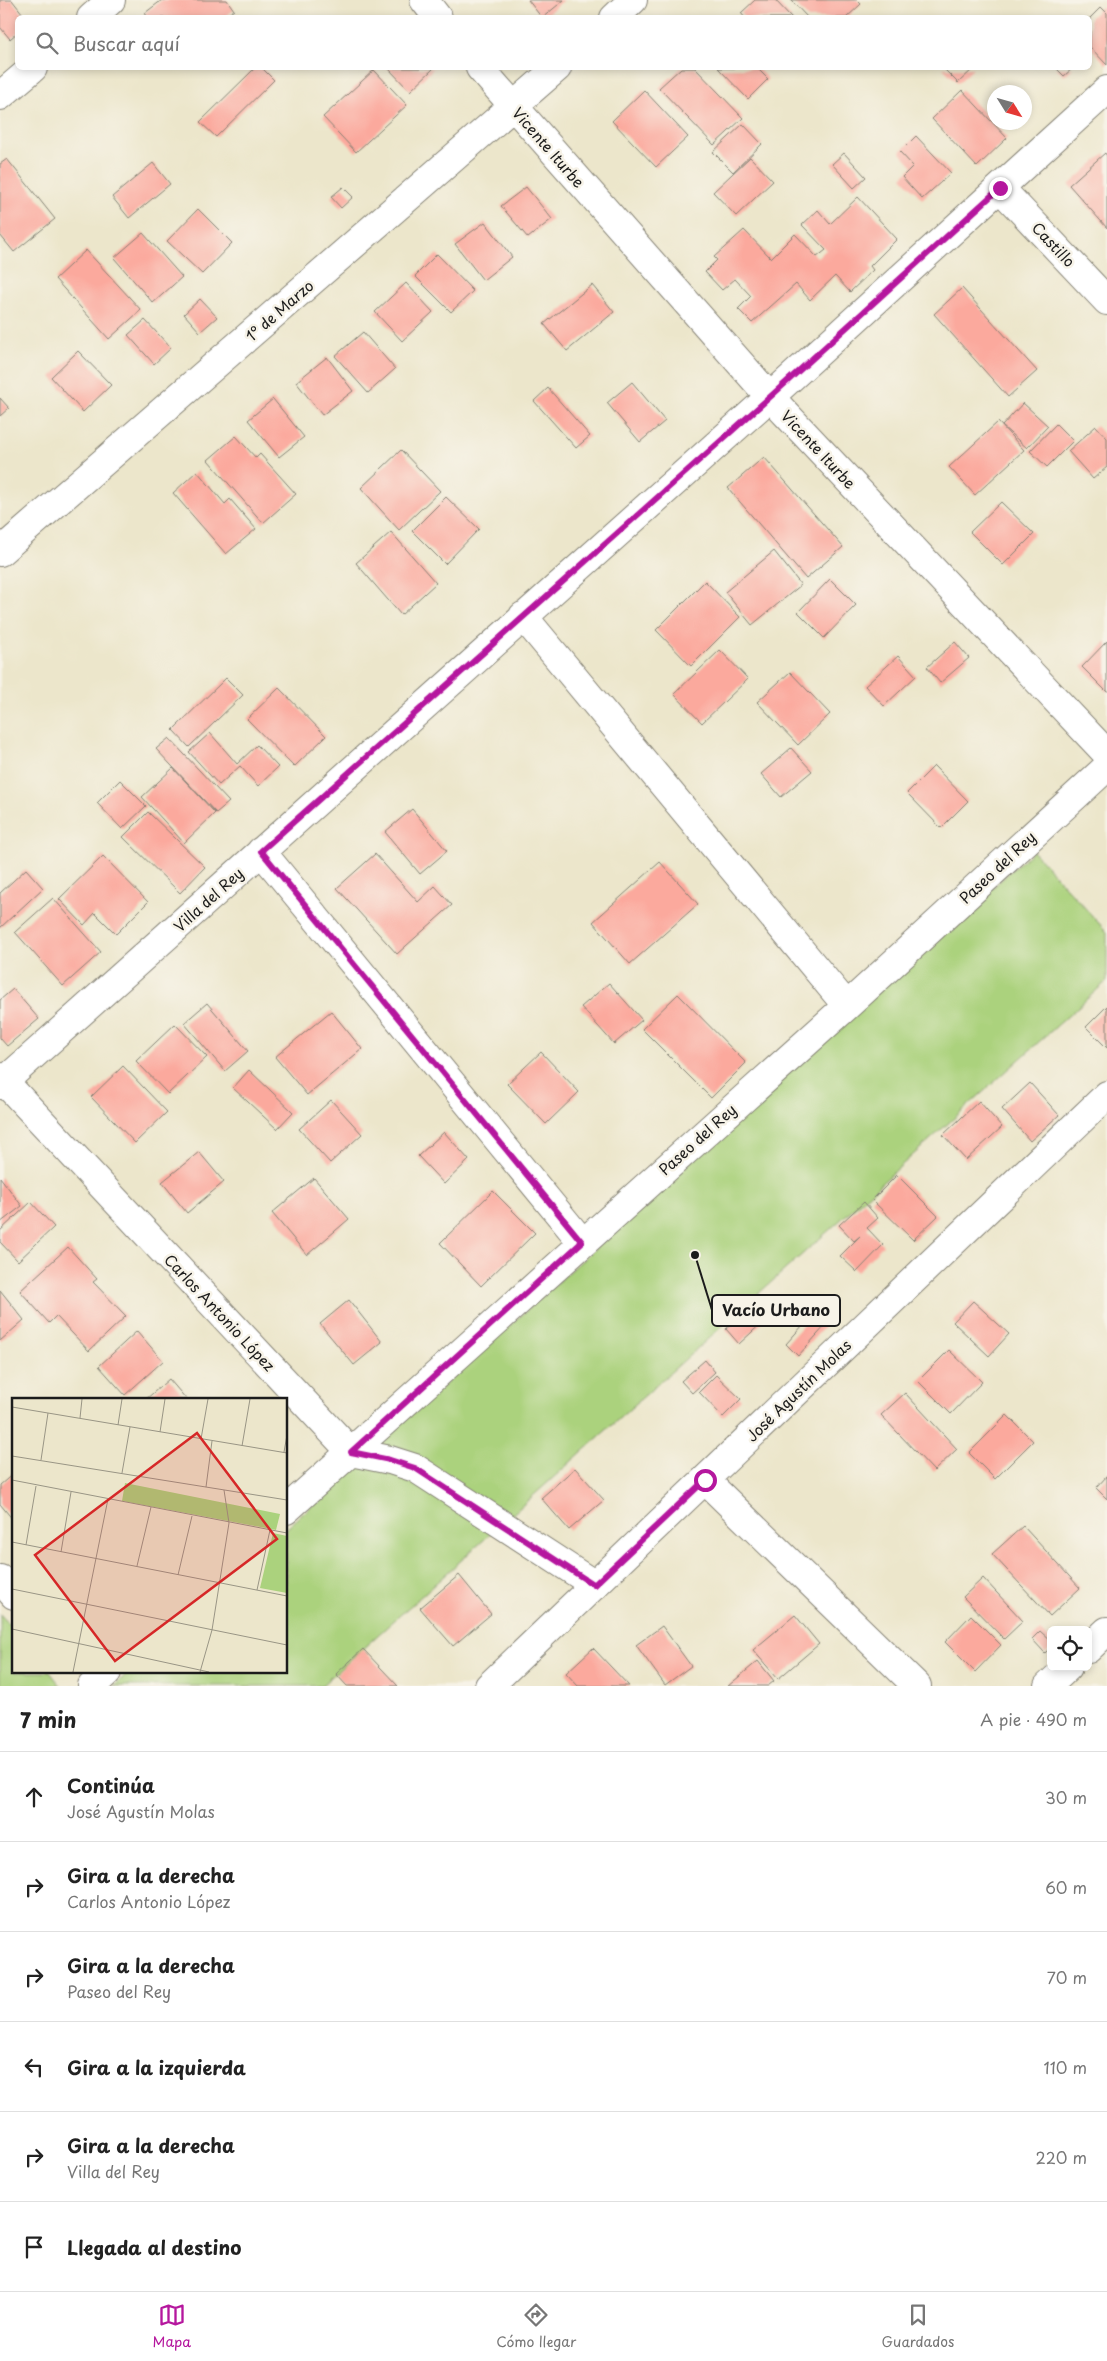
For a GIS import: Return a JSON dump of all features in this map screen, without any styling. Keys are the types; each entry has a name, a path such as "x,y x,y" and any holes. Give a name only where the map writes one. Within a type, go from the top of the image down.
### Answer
{"street":[{"path":"94,15 111,0"},
{"path":"424,0 436,15"},
{"path":"617,15 633,0"},
{"path":"0,96 31,70"},
{"name":"Vicente Iturbe","path":"482,70 770,397 1107,754"},
{"name":"1° de Marzo","path":"0,552 555,70"},
{"name":"Villa del Rey","path":"2,1081 770,397 1107,90"},
{"name":"Castillo","path":"1000,188 1107,300"},
{"path":"523,616 847,1006"},
{"name":"Paseo del Rey","path":"288,1508 582,1242 847,1006 1107,767"},
{"path":"261,851 582,1242"},
{"name":"Carlos Antonio López","path":"2,1081 351,1452"},
{"name":"José Agustín Molas","path":"489,1686 1107,1095"},
{"path":"351,1452 390,1460 415,1468 594,1585"},
{"path":"705,1480 917,1686"},
{"path":"0,1579 12,1592"},
{"path":"1092,1644 1107,1631"},
{"path":"1048,1686 1064,1671"},
{"path":"83,1674 92,1686 105,1674"}],"green space":[{"path":"1033,851 1107,932 1107,981 321,1686 114,1686 127,1674 288,1674 288,1527"},
{"path":"0,1614 12,1628 12,1674 52,1674 61,1686 0,1686"}],"building":[{"path":"0,0 12,0 24,15 15,15 15,35 10,39 0,27"},
{"path":"162,0 227,0 234,10 227,15 146,15 145,13"},
{"path":"528,0 564,0 546,15 540,15"},
{"path":"755,0 775,0 789,15 743,15 741,13"},
{"path":"791,0 857,0 861,4 849,15 805,15"},
{"path":"1101,7 1107,13 1107,65 1092,49 1092,16"},
{"path":"253,70 264,70 274,80 216,137 200,122"},
{"path":"374,70 407,105 356,152 323,117"},
{"path":"390,70 432,70 410,91"},
{"path":"679,70 697,70 743,118 714,145 659,88"},
{"path":"720,70 759,70 768,79 748,99"},
{"path":"945,70 972,70 958,83"},
{"path":"1058,70 1071,70 1064,76"},
{"path":"644,90 688,137 656,167 612,121"},
{"path":"962,90 987,117 987,130 1000,130 1007,138 977,167 932,119"},
{"path":"743,124 762,144 733,172 713,152"},
{"path":"916,136 951,173 922,199 902,177 913,166 900,152"},
{"path":"844,153 866,177 854,188 832,164"},
{"path":"1105,153 1107,156 1107,228 1069,185"},
{"path":"750,157 773,181 736,216 713,192"},
{"path":"7,159 55,219 14,252 0,235 0,164"},
{"path":"153,163 170,184 129,218 112,197"},
{"path":"343,187 353,197 341,208 331,197"},
{"path":"526,187 552,219 528,238 501,206"},
{"path":"858,197 897,239 870,266 873,270 850,292 835,276 810,300 796,284 752,323 738,309 751,296 735,279 722,290 705,272 717,260 714,257 744,230 771,258 795,234 817,257 826,250 802,225 818,210 830,224"},
{"path":"198,209 232,243 202,274 167,241"},
{"path":"485,222 512,257 483,280 455,244"},
{"path":"143,233 182,277 153,303 114,258"},
{"path":"86,250 141,310 109,339 55,279"},
{"path":"437,254 473,291 451,312 415,276"},
{"path":"406,283 433,312 402,341 375,312"},
{"path":"592,285 614,312 567,351 544,324"},
{"path":"962,288 1037,371 1008,397 934,314"},
{"path":"200,299 217,317 200,332 184,314"},
{"path":"145,320 171,348 154,364 128,335"},
{"path":"363,332 395,369 368,393 335,356"},
{"path":"78,351 111,385 83,412 51,377"},
{"path":"327,357 353,391 322,415 296,382"},
{"path":"632,382 665,421 640,442 607,403"},
{"path":"548,388 590,436 576,448 534,401"},
{"path":"0,398 9,408 0,416"},
{"path":"273,399 304,437 279,457 248,420"},
{"path":"1023,403 1048,426 1027,448 1002,426"},
{"path":"998,422 1024,450 975,495 949,467"},
{"path":"1056,424 1073,441 1047,467 1030,451"},
{"path":"1096,426 1107,438 1107,467 1093,479 1068,451"},
{"path":"236,436 256,458 260,454 296,494 263,523 208,460"},
{"path":"401,450 440,491 399,530 361,488"},
{"path":"764,457 843,547 806,579 728,488"},
{"path":"197,471 225,504 230,499 256,529 226,554 173,493"},
{"path":"446,497 479,529 445,564 412,531"},
{"path":"1001,502 1034,534 1003,565 970,532"},
{"path":"391,532 436,583 401,615 356,563"},
{"path":"774,551 801,585 752,625 725,592"},
{"path":"830,579 856,605 824,638 798,612"},
{"path":"705,581 740,617 691,666 656,630"},
{"path":"1107,641 1107,692 1082,667"},
{"path":"955,642 969,658 940,683 927,667"},
{"path":"720,650 748,679 702,723 674,694"},
{"path":"898,656 916,676 884,706 865,686"},
{"path":"790,672 830,714 798,745 757,702"},
{"path":"226,678 243,695 189,747 173,730"},
{"path":"279,688 326,736 294,767 247,719"},
{"path":"210,733 237,764 257,745 278,767 258,786 240,766 219,785 189,752"},
{"path":"169,738 229,802 216,813 156,749"},
{"path":"791,748 812,771 781,797 761,774"},
{"path":"934,766 968,801 941,828 907,793"},
{"path":"173,768 215,813 184,843 142,797"},
{"path":"120,780 146,806 122,829 97,803"},
{"path":"412,809 447,851 420,874 385,832"},
{"path":"148,812 205,867 180,893 123,837"},
{"path":"375,854 418,902 435,886 452,905 397,954 337,888"},
{"path":"103,856 148,902 116,934 95,913 84,925 59,899"},
{"path":"660,862 698,904 630,964 593,922"},
{"path":"26,869 43,888 0,928 0,893"},
{"path":"53,898 101,952 63,986 15,932"},
{"path":"609,983 642,1020 614,1044 581,1007"},
{"path":"13,989 39,1019 7,1046 0,1038 0,1000"},
{"path":"678,994 746,1063 711,1098 642,1029"},
{"path":"207,1003 248,1051 225,1071 184,1023"},
{"path":"1107,1006 1107,1048 1086,1027"},
{"path":"331,1011 362,1049 307,1095 275,1057"},
{"path":"175,1024 207,1057 168,1094 136,1061"},
{"path":"541,1052 579,1092 546,1124 507,1084"},
{"path":"123,1066 167,1112 135,1143 91,1097"},
{"path":"249,1070 293,1112 277,1129 233,1088"},
{"path":"1030,1083 1059,1115 1030,1141 1002,1109"},
{"path":"331,1100 362,1134 330,1163 299,1129"},
{"path":"979,1101 1002,1127 966,1160 943,1135"},
{"path":"444,1132 469,1160 444,1184 418,1156"},
{"path":"199,1152 224,1182 187,1213 162,1182"},
{"path":"897,1175 938,1216 913,1240 872,1200"},
{"path":"0,1177 22,1206 0,1223"},
{"path":"314,1178 349,1219 307,1255 272,1213"},
{"path":"493,1191 535,1233 481,1286 440,1243"},
{"path":"31,1202 54,1227 18,1261 0,1242 0,1231"},
{"path":"864,1202 878,1218 867,1228 883,1245 857,1272 840,1256 860,1236 854,1241 839,1225"},
{"path":"68,1247 97,1279 93,1282 126,1316 89,1351 56,1316 49,1323 20,1291"},
{"path":"0,1290 24,1320 0,1341"},
{"path":"349,1300 382,1342 354,1365 320,1324"},
{"path":"973,1301 1009,1334 989,1356 953,1322"},
{"path":"752,1306 765,1320 739,1344 726,1329"},
{"path":"813,1314 826,1325 798,1356 786,1344"},
{"path":"137,1331 163,1361 125,1395 99,1366"},
{"path":"949,1350 982,1382 951,1414 918,1381"},
{"path":"705,1360 715,1372 692,1393 681,1381"},
{"path":"716,1375 741,1399 723,1417 699,1392"},
{"path":"169,1379 185,1398 147,1398"},
{"path":"905,1393 957,1449 934,1471 881,1415"},
{"path":"1007,1415 1033,1441 995,1479 969,1453"},
{"path":"575,1468 604,1500 569,1530 541,1498"},
{"path":"12,1475 12,1519 0,1504 0,1485"},
{"path":"1107,1476 1107,1499 1096,1488"},
{"path":"1023,1526 1080,1588 1050,1616 992,1554"},
{"path":"459,1575 491,1614 453,1646 420,1608"},
{"path":"983,1578 1023,1621 1004,1639 963,1597"},
{"path":"795,1615 819,1644 778,1679 753,1650"},
{"path":"971,1615 1001,1645 975,1672 945,1642"},
{"path":"662,1626 691,1666 665,1685 636,1645"},
{"path":"1040,1631 1047,1637 1047,1651 1045,1653 1032,1639"},
{"path":"593,1648 629,1686 578,1686 566,1673"},
{"path":"363,1649 398,1686 347,1686 336,1674"},
{"path":"758,1661 774,1681 768,1686 728,1686"}],"place":[{"name":"Vacío Urbano","path":"695,1255"}],"route":[{"path":"705,1480 594,1585 415,1468 390,1460 351,1452 582,1242 261,851 770,397 1000,188"}]}
